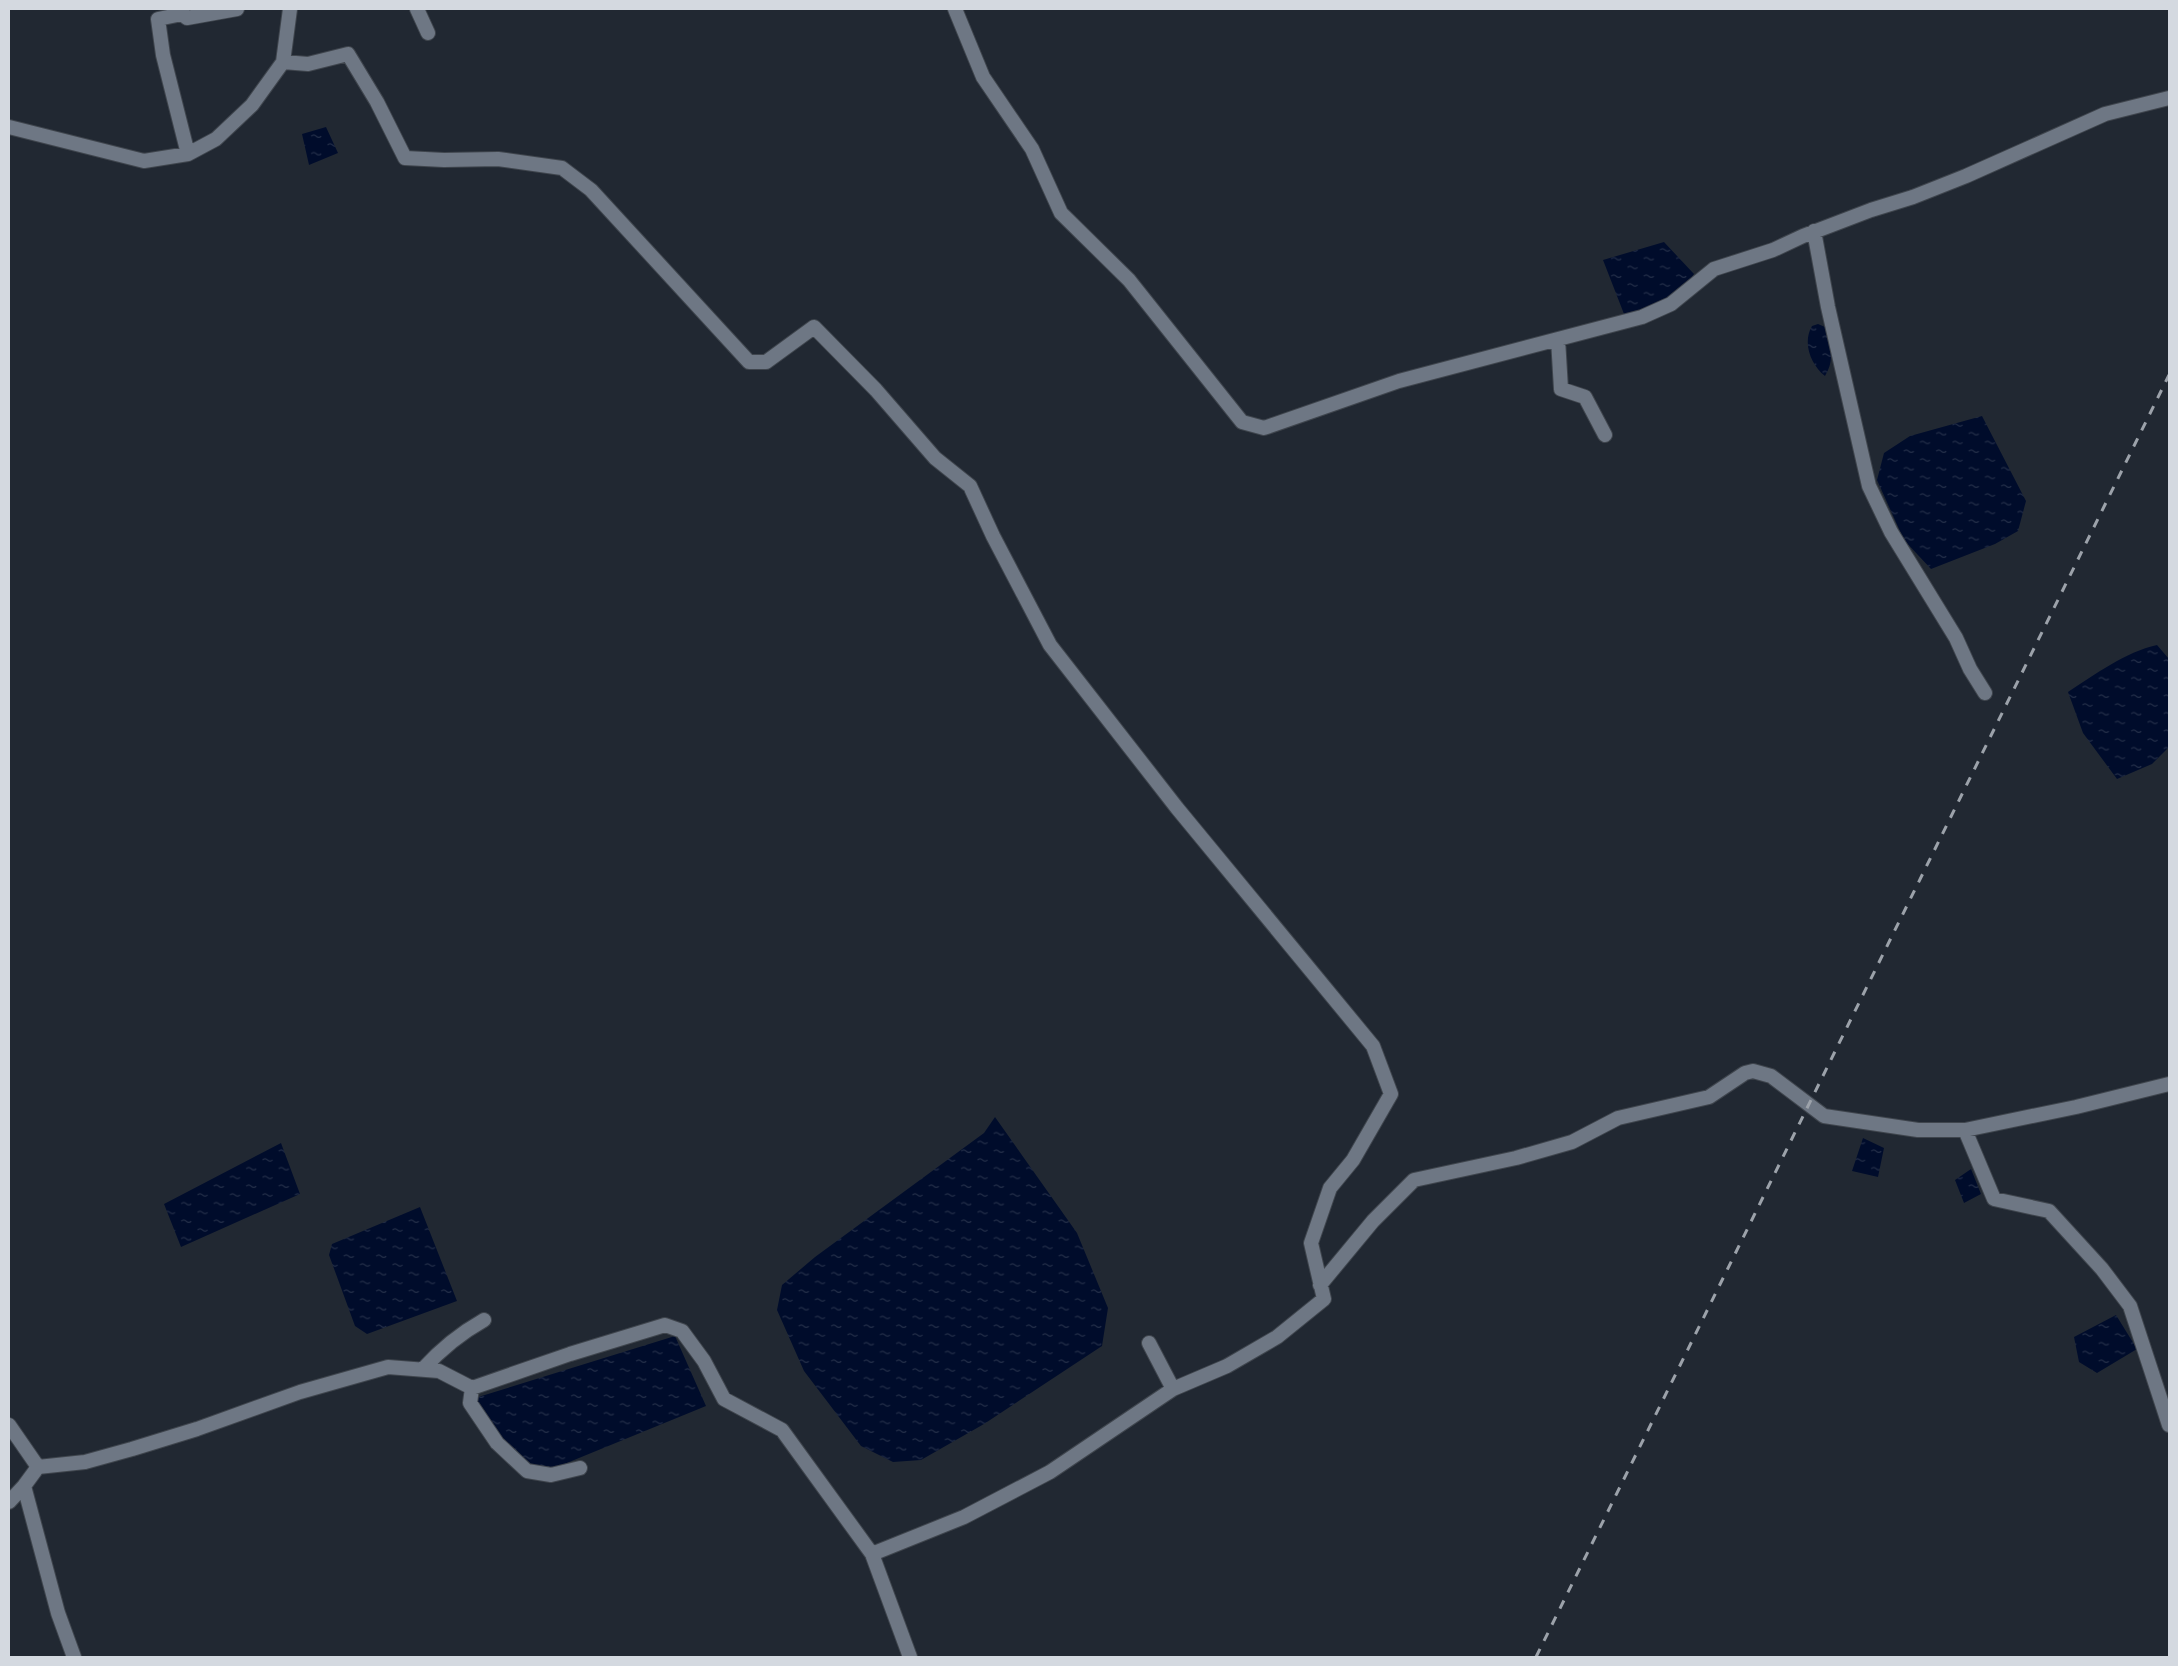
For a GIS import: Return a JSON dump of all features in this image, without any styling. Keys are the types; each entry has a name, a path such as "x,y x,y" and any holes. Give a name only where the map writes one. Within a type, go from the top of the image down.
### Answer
{"street":[{"path":"188,154 163,55 158,19 182,14 187,18 237,9"},
{"path":"9,127 144,161 188,154 216,139 252,105 283,62 290,9"},
{"path":"417,9 428,33"},
{"path":"955,9 983,77 1032,149 1060,213 1130,280 1242,422 1264,428 1399,381 1642,317 1672,304 1714,269 1773,250 1814,231 1871,210 1913,198 2105,114 2169,98"},
{"path":"283,62 308,64 348,54 377,102 405,158 444,160 498,159 562,168 591,190 748,362 766,362 814,327 876,390 935,458 970,486 1050,645 1177,808 1373,1046 1392,1094 1354,1160 1330,1188 1311,1243 1324,1299 1277,1337 1226,1366 1173,1389 1050,1472 964,1517 872,1554"},
{"path":"1814,231 1828,307 1869,486 1891,532 1956,638 1970,669 1985,693"},
{"path":"1558,339 1561,388 1585,397 1606,435"},
{"path":"1320,1285 1373,1220 1414,1180 1516,1158 1572,1142 1618,1118 1709,1097 1745,1073 1754,1071 1771,1076 1824,1116 1918,1130 1965,1130 2076,1107 2169,1084"},
{"path":"1965,1130 1994,1199 2049,1211 2102,1269 2130,1306 2169,1425"},
{"path":"423,1369 436,1355 466,1330 484,1320"},
{"path":"9,1502 38,1467 85,1462 132,1449 197,1429 300,1392 388,1367 439,1371 472,1388 570,1354 665,1326 682,1331 704,1361 724,1398 782,1430 872,1554 910,1657"},
{"path":"1149,1344 1173,1389"},
{"path":"472,1388 470,1403 498,1443 527,1471 551,1475 580,1468"},
{"path":"9,1425 38,1467"},
{"path":"24,1486 58,1613 74,1657"}],"water":[{"path":"326,127 338,153 309,165 302,134"},
{"path":"1664,242 1694,274 1679,292 1664,303 1656,307 1624,314 1603,260"},
{"path":"1818,324 1825,327 1831,352 1830,364 1825,376 1812,360 1808,346 1809,333 1812,326"},
{"path":"1982,416 2026,501 2018,531 1995,544 1931,569 1904,540 1877,480 1884,453 1910,436"},
{"path":"2157,645 2169,659 2169,747 2152,764 2117,779 2083,733 2068,692 2122,658"},
{"path":"995,1117 1077,1233 1108,1308 1102,1346 984,1424 921,1460 893,1462 861,1446 804,1371 777,1310 782,1285 815,1257 984,1133"},
{"path":"1863,1138 1884,1148 1878,1177 1852,1171"},
{"path":"281,1143 300,1194 181,1247 164,1204"},
{"path":"1971,1169 1981,1194 1964,1203 1955,1180"},
{"path":"420,1207 457,1301 367,1334 355,1326 329,1255 332,1244"},
{"path":"2116,1315 2137,1349 2097,1373 2079,1362 2074,1337"},
{"path":"675,1336 706,1406 557,1467 537,1469 497,1434 475,1398"}],"railway":[{"path":"1536,1657 2169,375"}]}
